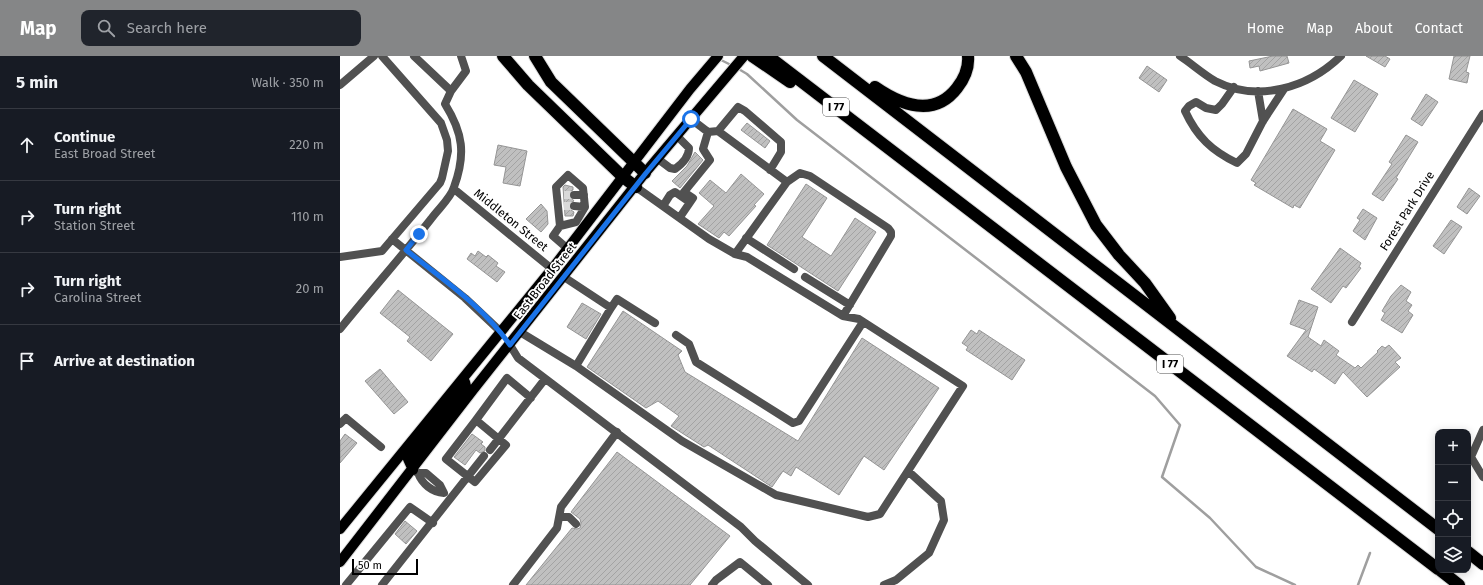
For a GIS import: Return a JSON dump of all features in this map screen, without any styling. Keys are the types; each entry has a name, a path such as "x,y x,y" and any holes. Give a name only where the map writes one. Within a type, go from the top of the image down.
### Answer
{"highway":[{"path":"503,56 528,85 623,178 636,187"},
{"path":"535,56 551,82 646,173"},
{"path":"752,56 903,159"},
{"name":"I 77","path":"768,56 1435,566"},
{"name":"I 77","path":"822,56 1435,527"},
{"path":"831,56 896,101 914,105 934,106 951,96 963,80 968,56"},
{"path":"1016,56 1026,72 1066,167 1096,225 1119,255 1145,283 1178,329"},
{"path":"1471,554 1483,564"},
{"name":"I 77","path":"1444,573 1459,585"}],"main road":[{"name":"East Broad Street","path":"340,529 568,249 690,89 718,56"},
{"name":"East Broad Street","path":"340,562 415,472 520,332 646,173 744,56"},
{"path":"501,332 510,345"},
{"path":"415,472 408,459 466,386 464,378"}],"street":[{"path":"340,85 374,56"},
{"path":"340,256 382,251 442,178 448,151 447,140 441,123 382,56"},
{"path":"414,56 451,91"},
{"path":"340,329 406,250 454,188 459,170 461,147 460,136 453,117 445,104 451,91 466,71 461,56"},
{"path":"1180,56 1215,81 1234,87 1258,91 1284,89 1309,80 1330,67 1341,56"},
{"path":"1234,87 1216,110 1206,108 1196,102 1189,106 1185,111 1194,130 1220,155 1237,163 1246,154 1263,121 1284,89"},
{"path":"1258,91 1263,121"},
{"path":"718,131 738,107 746,111 781,142 781,152 770,170"},
{"name":"Forest Park Drive","path":"1352,322 1483,114"},
{"path":"691,119 708,132 718,131 787,182"},
{"path":"680,218 693,198 684,192 710,160 702,149 708,132"},
{"path":"658,159 670,168 675,169 688,155 689,148 677,136"},
{"path":"735,254 787,182 800,173 810,176 888,228 891,232 891,236 843,316"},
{"path":"560,226 576,222 585,206 583,188 568,175 556,187 561,196 560,226 553,236 568,249"},
{"name":"Middleton Street","path":"442,178 552,269"},
{"path":"520,332 576,366 682,441 776,495 868,516 880,514 963,386 859,319 843,316 747,257 735,254 709,239 636,187"},
{"path":"663,206 670,195 675,192 690,203"},
{"path":"574,195 584,195"},
{"path":"574,206 585,206"},
{"path":"392,238 465,298 501,332"},
{"path":"746,238 794,269"},
{"path":"564,277 611,308"},
{"path":"805,277 850,305"},
{"path":"576,366 617,299 656,323"},
{"path":"676,336 689,344 696,362 794,423 799,421 864,322"},
{"path":"510,345 518,358 545,380 617,432 741,527 755,541 808,585"},
{"path":"476,420 506,445 475,482 446,459 507,378 531,398"},
{"path":"382,585 433,523 468,476 545,380"},
{"path":"340,424 346,418 381,447"},
{"path":"1483,430 1472,457 1483,477"},
{"path":"513,585 557,528 561,507 617,432"},
{"path":"884,585 896,580 929,553 944,520 941,501 908,471"},
{"path":"415,472 420,481 435,492 444,492 452,499"},
{"path":"346,585 410,507 433,523"},
{"path":"560,517 569,517 576,524"},
{"path":"712,585 716,580 740,562 768,585"}],"building":[{"path":"1273,56 1287,56 1289,63 1260,71 1259,66 1250,68 1249,61"},
{"path":"1366,56 1385,56 1390,59 1385,67"},
{"path":"1454,56 1470,56 1466,72 1469,73 1467,83 1449,79"},
{"path":"1147,66 1167,80 1159,92 1139,78"},
{"path":"1354,80 1378,94 1355,132 1331,118"},
{"path":"1426,94 1438,102 1422,126 1411,119"},
{"path":"1293,109 1327,129 1320,141 1335,150 1300,208 1294,205 1293,208 1254,185 1256,183 1251,180"},
{"path":"747,123 770,141 765,148 741,130"},
{"path":"1406,135 1418,142 1396,178 1398,179 1383,201 1372,194 1392,164 1389,162"},
{"path":"498,145 527,151 520,186 503,183 506,167 494,165"},
{"path":"695,152 703,160 680,188 672,181 687,166"},
{"path":"741,174 764,194 754,205 756,206 729,236 724,232 719,238 698,224 714,206 699,193 710,180 726,193"},
{"path":"806,184 827,198 802,237 831,256 855,218 876,232 838,291 767,245"},
{"path":"565,185 573,187 573,190 569,192 569,195 574,201 570,203 569,206 574,212 573,216 565,216 563,187"},
{"path":"1469,188 1480,196 1467,214 1457,207"},
{"path":"541,204 547,211 548,224 541,232 526,219"},
{"path":"1363,209 1377,218 1365,240 1353,231 1360,220 1357,218"},
{"path":"1451,220 1462,227 1444,254 1433,246"},
{"path":"1340,248 1361,263 1359,267 1361,268 1346,288 1343,286 1331,303 1311,289"},
{"path":"478,251 486,257 488,255 498,263 496,266 505,272 497,282 467,259 471,253 475,256"},
{"path":"1401,285 1411,292 1406,301 1412,305 1408,311 1413,315 1402,333 1381,320 1385,313 1382,311 1391,296"},
{"path":"398,290 453,334 431,361 407,341 410,337 380,313"},
{"path":"1299,300 1318,307 1308,337 1321,346 1324,340 1339,351 1336,355 1355,368 1358,365 1361,368 1378,352 1377,351 1382,346 1385,348 1389,345 1401,358 1395,362 1400,367 1367,397 1343,372 1335,384 1314,369 1312,372 1287,356 1306,330 1290,324"},
{"path":"582,303 601,314 586,339 567,327"},
{"path":"623,311 682,351 678,355 685,372 798,441 862,338 939,388 884,470 864,456 839,495 796,467 791,476 783,471 772,487 708,445 704,447 671,426 679,416 658,401 646,408 587,367"},
{"path":"971,330 977,334 979,330 1025,360 1012,380 966,350 968,347 962,343"},
{"path":"380,369 408,402 394,414 365,381"},
{"path":"345,434 357,443 340,463 340,441"},
{"path":"472,434 483,442 481,444 485,447 485,451 480,453 476,450 465,465 454,457"},
{"path":"617,452 730,536 690,585 526,585 572,528 580,528 580,519 571,512"},
{"path":"405,521 417,531 406,544 395,534"}],"waterway":[{"path":"719,59 733,66"},
{"path":"737,68 747,74 797,120 1155,396 1180,425 1162,477 1210,518 1256,567 1295,585"},
{"path":"1358,585 1370,553"}],"tunnel":[{"path":"564,195 574,195"},
{"path":"564,206 574,206"}],"route":[{"path":"419,234 406,250 465,298 501,332 510,345 646,173 691,119"}]}
